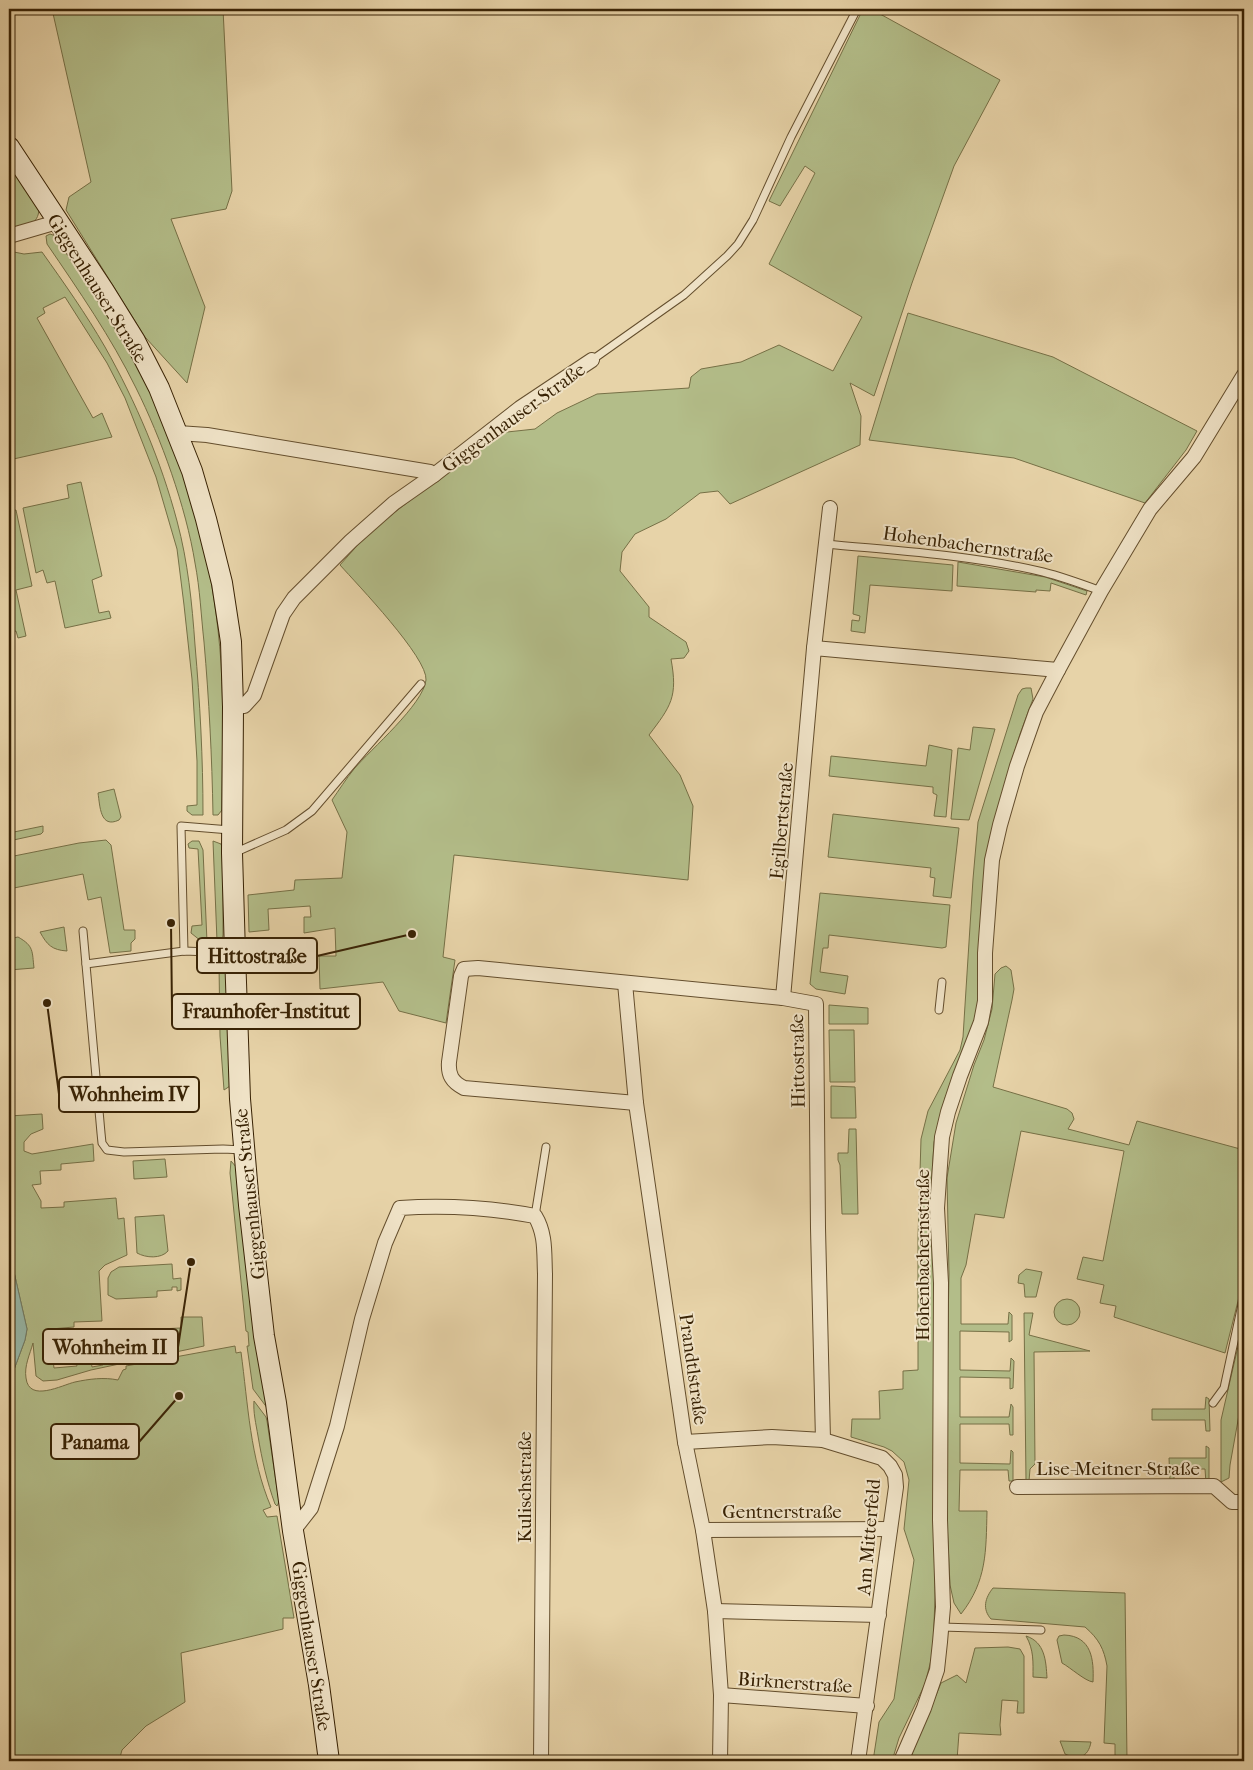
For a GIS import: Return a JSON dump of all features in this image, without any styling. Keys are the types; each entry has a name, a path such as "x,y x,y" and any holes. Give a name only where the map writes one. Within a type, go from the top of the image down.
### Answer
{"main road":[{"name":"Giggenhauser Straße","path":"9,147 104,291 135,341 159,388 178,433 204,509 222,583 231,642 233,707 232,853 240,1099 264,1336 276,1403 293,1532 319,1685 329,1761"}],"street":[{"path":"9,236 57,222"},
{"name":"Giggenhauser Straße","path":"233,707 246,705 254,695 283,614 294,598 351,541 394,503 434,475 520,408 592,360"},
{"name":"Hohenbachernstraße","path":"901,1761 924,1708 937,1670 943,1607 940,1520 941,1283 937,1208 942,1137 948,1112 981,1022 984,1008 985,953 991,870 1000,825 1017,766 1036,712 1058,670 1101,591 1150,509 1194,457 1244,375"},
{"name":"Giggenhauser Straße","path":"178,433 207,435 347,457 430,472 434,475"},
{"name":"Egilbertstraße","path":"783,998 814,648 830,508"},
{"path":"814,648 1058,670"},
{"name":"Hittostraße","path":"636,1102 464,1088 456,1084 448,1070 461,976 464,969 478,968 783,998 816,1004 818,1228 823,1440"},
{"name":"Prandtlstraße","path":"624,983 636,1102 685,1442 703,1530 715,1611 721,1695 720,1761"},
{"path":"293,1532 311,1508 337,1426 362,1319 385,1243 400,1208 425,1206 511,1211 536,1216"},
{"name":"Kulischstraße","path":"536,1216 541,1225 544,1239 545,1274 541,1761"},
{"name":"Am Mitterfeld","path":"685,1442 772,1437 823,1440 882,1458 895,1475 896,1487 858,1761"},
{"name":"Lise-Meitner-Straße","path":"1017,1488 1214,1486 1232,1502 1244,1502"},
{"name":"Gentnerstraße","path":"703,1530 890,1529"},
{"path":"715,1611 879,1615"},
{"name":"Birknerstraße","path":"721,1695 867,1706"}],"lane":[{"path":"592,360 684,295 738,244 753,220 791,137 858,9"},
{"name":"Hohenbachernstraße","path":"826,544 954,557 1026,568 1101,591"},
{"path":"232,853 286,830 312,811 421,684"},
{"path":"184,951 181,826 232,830"},
{"path":"83,931 102,1143 107,1150 124,1152 245,1150"},
{"path":"86,964 184,951 235,953"},
{"path":"939,1010 942,982"},
{"name":"Kulischstraße","path":"536,1216 546,1147"},
{"path":"1214,1404 1224,1388 1244,1295"},
{"path":"941,1627 1041,1630"}],"green space":[{"path":"52,9 223,9 232,191 226,209 171,219 205,307 187,383 145,337 66,210 69,197 91,182"},
{"path":"863,9 871,9 1000,80 954,166 874,396 850,383 861,416 860,445 730,504 718,491 700,493 666,519 635,534 622,552 620,571 649,607 649,617 686,642 689,651 684,658 671,659 674,683 671,700 663,716 649,735 680,775 693,806 688,880 454,855 443,957 455,960 446,1023 399,1011 383,982 320,989 319,956 336,956 335,928 304,933 304,917 311,917 310,906 268,909 269,930 249,932 248,895 294,890 295,880 342,878 347,832 332,800 354,769 416,702 426,680 424,670 416,655 390,621 340,565 369,532 498,433 535,429 557,413 597,394 689,388 691,377 701,369 741,362 779,345 833,371 862,317 769,264 815,173 805,166 780,206 769,201"},
{"path":"9,165 39,208 36,219 30,225 9,231"},
{"path":"50,234 56,236 70,257 138,366 160,411 193,503 214,598 221,663 223,718 222,810 218,815 213,815 209,706 198,583 186,519 172,473 136,388 105,332 47,244 46,236"},
{"path":"9,251 24,254 42,252 83,311 116,368 137,410 171,499 181,536 191,598 200,709 203,815 192,815 187,811 187,806 197,805 197,761 192,679 177,549 156,477 125,398 107,363 65,297 43,308 45,313 37,318 93,418 102,413 112,437 9,460"},
{"path":"908,313 1053,357 1197,431 1186,450 1145,503 1014,458 869,440"},
{"path":"81,482 102,576 92,580 99,613 109,611 111,618 65,628 55,581 47,583 43,570 36,573 23,508 69,498 67,485"},
{"path":"16,510 32,586 16,590 26,636 18,638 16,631 9,632 9,511"},
{"path":"858,556 953,565 952,591 870,585 865,633 851,631 852,620 859,621 860,616 853,614"},
{"path":"958,562 1045,577 1087,591 1086,595 1051,583 1050,591 1036,590 1036,592 957,586"},
{"path":"1031,688 1033,699 1006,779 990,841 976,1019 970,1041 945,1098 934,1142 931,1193 934,1279 935,1597 933,1652 925,1684 899,1738 892,1761 873,1761 879,1722 894,1699 914,1560 904,1529 909,1480 904,1462 892,1451 884,1447 851,1437 852,1419 880,1419 879,1391 903,1389 903,1371 918,1370 918,1238 921,1139 928,1111 960,1050 963,1037 978,822 1018,695 1022,689"},
{"path":"973,727 995,729 969,820 951,819 958,748 970,750"},
{"path":"929,745 952,750 946,817 934,816 937,795 933,793 933,787 829,776 831,756 926,766"},
{"path":"114,789 121,817 113,822 108,821 102,815 98,793"},
{"path":"833,814 959,828 951,898 933,896 935,878 930,877 931,868 828,857"},
{"path":"43,826 41,834 9,841 9,833"},
{"path":"106,840 111,845 124,930 135,930 135,939 131,943 131,951 110,953 101,897 88,900 83,874 9,889 9,857 79,843"},
{"path":"192,841 199,841 203,850 207,942 201,941 191,933 192,926 202,925 198,849 189,848 188,844"},
{"path":"213,841 221,844 223,850 222,941 217,941"},
{"path":"820,893 950,905 946,947 829,935 828,948 823,948 820,972 848,976 845,994 816,989 810,984"},
{"path":"64,927 67,951 51,946 40,932"},
{"path":"18,937 30,946 34,968 9,970 9,939"},
{"path":"219,964 225,967 226,975 230,1086 224,1090 220,1036"},
{"path":"1006,966 1011,970 1014,989 993,1087 1067,1109 1072,1113 1074,1119 1068,1129 1129,1145 1137,1121 1244,1150 1244,1277 1225,1353 1114,1317 1116,1306 1100,1303 1104,1285 1077,1279 1083,1257 1103,1261 1124,1151 1021,1131 1004,1218 975,1214 966,1265 961,1278 961,1324 1008,1324 1009,1312 1012,1315 1012,1340 1009,1342 1009,1332 960,1331 960,1370 1010,1371 1011,1358 1014,1361 1013,1388 1010,1389 1010,1378 960,1377 960,1417 1009,1417 1011,1404 1013,1407 1013,1435 1010,1435 1009,1424 960,1424 960,1463 1010,1464 1011,1450 1013,1452 1013,1481 1009,1481 1008,1470 960,1470 959,1511 987,1511 985,1552 980,1577 970,1602 961,1614 954,1603 950,1585 945,1479 949,1274 947,1178 956,1123 984,1040 992,1009 995,974"},
{"path":"829,1005 868,1008 868,1024 829,1024"},
{"path":"829,1030 854,1030 855,1082 830,1082"},
{"path":"831,1086 855,1087 856,1118 831,1118"},
{"path":"42,1114 43,1129 31,1134 24,1142 24,1151 32,1154 93,1144 94,1161 61,1164 61,1170 40,1171 41,1184 32,1185 41,1201 41,1208 64,1207 64,1202 116,1198 118,1219 124,1218 127,1255 105,1265 99,1271 102,1321 74,1322 74,1327 51,1329 44,1344 45,1360 53,1360 54,1368 77,1366 76,1362 91,1361 92,1367 103,1365 103,1360 123,1359 121,1337 158,1335 158,1329 181,1328 181,1317 202,1317 204,1346 91,1370 57,1380 43,1381 36,1376 33,1343 26,1369 28,1385 33,1390 39,1391 55,1389 86,1380 118,1380 126,1366 235,1346 236,1353 241,1352 254,1450 258,1469 271,1507 263,1510 267,1517 277,1516 294,1618 283,1618 283,1629 181,1653 185,1702 146,1726 122,1750 119,1761 9,1761 9,1383 25,1340 27,1329 9,1250 9,1116"},
{"path":"849,1129 856,1129 858,1214 842,1214 838,1153 848,1153"},
{"path":"165,1159 167,1177 134,1179 133,1161"},
{"path":"231,1161 237,1168 268,1409 253,1389 230,1173"},
{"path":"164,1215 168,1251 165,1254 153,1257 137,1253 135,1217"},
{"path":"172,1264 173,1279 181,1278 181,1290 177,1291 177,1287 172,1287 172,1290 157,1291 157,1297 116,1299 108,1295 108,1278 111,1272 119,1267"},
{"path":"1026,1269 1042,1272 1036,1297 1025,1297 1024,1284 1018,1283 1019,1275"},
{"path":"1067,1299 1076,1303 1080,1312 1076,1321 1067,1325 1058,1321 1054,1312 1058,1303"},
{"path":"1024,1313 1033,1313 1029,1335 1090,1351 1034,1352 1035,1464 1030,1469 1029,1481 1026,1480"},
{"path":"1242,1329 1244,1332 1244,1387 1229,1478 1221,1482 1221,1420"},
{"path":"1206,1397 1209,1399 1210,1431 1206,1431 1205,1420 1152,1420 1152,1409 1205,1409"},
{"path":"254,1401 267,1421 279,1502 277,1506 272,1496 263,1462"},
{"path":"1206,1446 1209,1448 1209,1482 1206,1483 1205,1469 1174,1469 1174,1481 1170,1481 1169,1458 1206,1458"},
{"path":"993,1588 1125,1593 1127,1761 1115,1761 1115,1744 1104,1743 1107,1666 1102,1649 1094,1636 1085,1627 991,1619 986,1611 986,1604"},
{"path":"1026,1636 1041,1647 1045,1659 1047,1678 1033,1677 1032,1651"},
{"path":"1059,1636 1073,1636 1086,1645 1092,1658 1093,1682 1062,1663 1057,1640"},
{"path":"1008,1647 1020,1649 1024,1656 1024,1713 1017,1713 1018,1701 1002,1700 1001,1735 959,1733 957,1760 977,1761 909,1761 941,1683 957,1675 966,1683 975,1648"},
{"path":"1060,1741 1091,1742 1085,1754 1074,1757 1065,1754"}],"shaded area":[{"path":"9,1250 27,1329 25,1340 9,1383 13,1314 9,1294"}],"place":[{"name":"Fraunhofer-Institut","path":"171,923"},
{"name":"Hittostraße","path":"412,934"},
{"name":"Wohnheim IV","path":"47,1003"},
{"name":"Wohnheim II","path":"191,1262"},
{"name":"Panama","path":"179,1396"}]}
